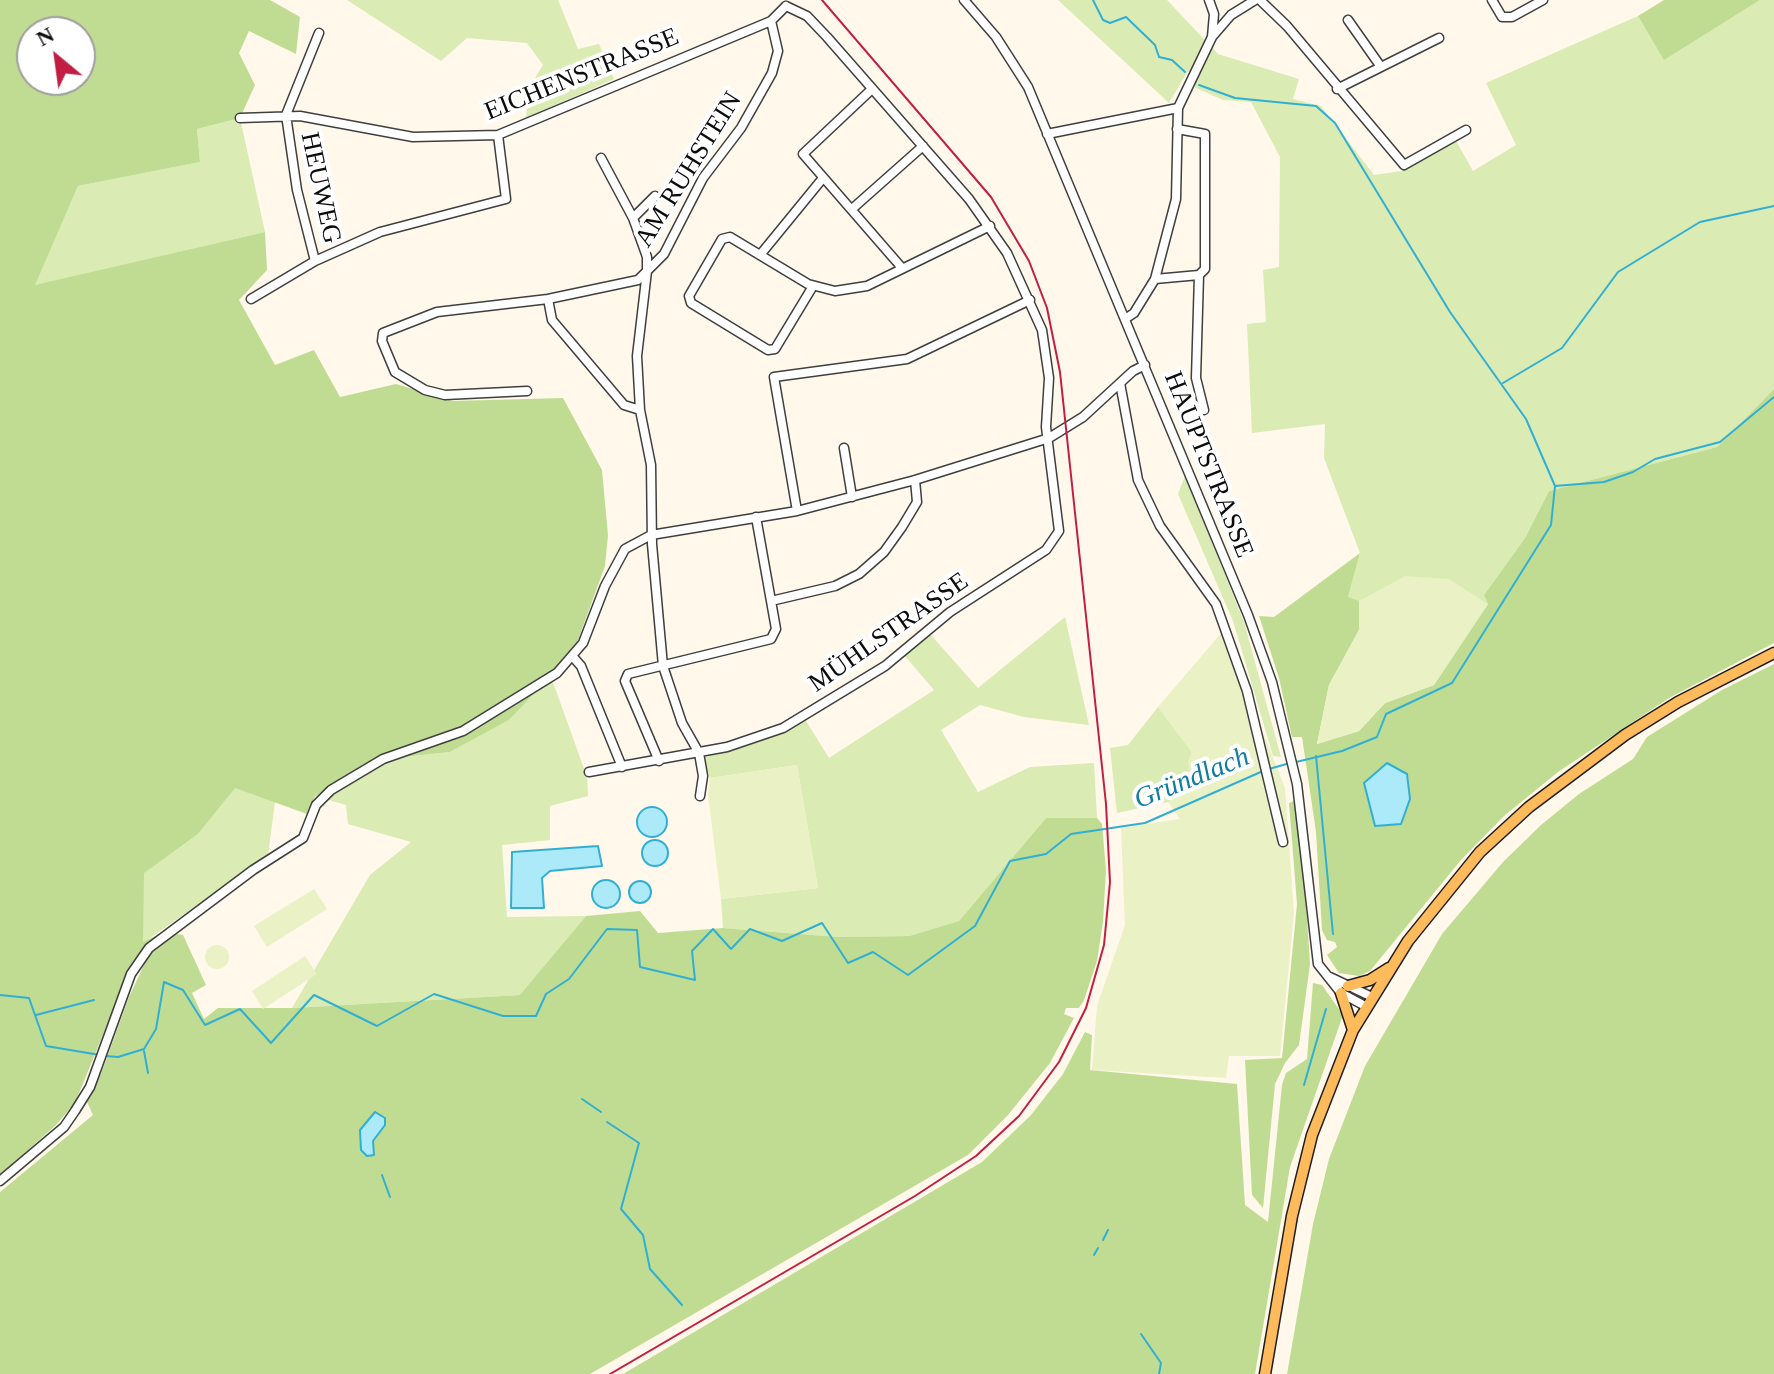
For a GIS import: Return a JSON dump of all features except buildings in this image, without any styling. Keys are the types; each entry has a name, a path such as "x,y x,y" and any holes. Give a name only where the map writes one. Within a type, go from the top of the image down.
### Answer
{"main road":[{"path":"1265,1374 1304,1161 1323,1103 1353,1030 1408,941 1480,852 1551,789 1625,735 1678,702 1774,653"},
{"path":"1353,1030 1344,989 1370,980 1394,962"}],"street":[{"name":"HAUPTSTRASSE","path":"964,0 1012,60 1047,134 1248,615 1288,744 1297,784 1306,841 1315,951 1326,975 1344,989 1370,1002"},
{"path":"1209,0 1214,14 1212,37"},
{"path":"1125,319 1134,313 1155,279 1176,199 1178,108 1212,37 1231,15 1258,0 1287,26 1404,165 1466,130"},
{"path":"1492,0 1502,17 1512,17 1543,0"},
{"name":"EICHENSTRASSE","path":"240,118 286,115 413,137 498,135 771,21 784,3"},
{"name":"MÜHLSTRASSE","path":"589,772 699,753 783,728 885,666 950,612 1052,545 1059,531 1046,427 1049,378 1042,330 1030,300 990,226 807,16 784,3"},
{"path":"1214,14 1231,15"},
{"path":"1348,20 1381,67"},
{"name":"AM RUHSTEIN","path":"699,753 682,723 663,666 651,535 651,465 640,410 637,356 647,271 664,254 703,178 741,128 772,73 778,51 771,21"},
{"name":"HEUWEG","path":"315,261 297,190 286,115 319,33"},
{"path":"1337,89 1439,38"},
{"path":"872,89 803,154 902,268"},
{"path":"1047,134 1178,108"},
{"path":"1155,279 1199,275 1205,269 1205,134 1177,129"},
{"path":"251,299 315,261 380,232 506,199 498,135"},
{"path":"852,209 923,146"},
{"path":"527,391 445,395 425,390 395,372 382,341 383,333 437,312 548,299 638,280 647,271 647,257 633,218 601,158"},
{"path":"760,255 823,178"},
{"path":"633,218 655,196"},
{"path":"813,286 775,349 768,350 691,303 689,296 722,239 730,237 813,286 835,291 857,289 990,226"},
{"path":"1199,275 1196,378 1204,410"},
{"path":"548,299 552,320 624,405 640,410"},
{"path":"797,511 774,377 907,359 1030,300"},
{"path":"0,1181 64,1127 90,1087 125,989 141,959 161,937 303,838 316,805 331,790 383,759 449,738 557,673 583,643 615,565 625,549 651,535 797,511 852,497 1049,438 1083,417 1145,365"},
{"path":"1120,383 1138,480 1160,526 1216,604 1247,691 1267,762 1283,842"},
{"path":"844,448 852,497"},
{"path":"771,601 835,586 859,574 884,552 917,502 915,480"},
{"path":"659,761 625,681 628,674 771,639 776,629 756,517"},
{"path":"573,657 581,666 622,767"},
{"path":"699,753 703,776 700,796"}],"green space":[{"path":"0,0 270,0 300,17 296,54 249,31 239,53 255,85 240,118 197,129 200,162 78,186 35,285 265,232 267,270 239,300 275,365 314,350 340,397 396,384 453,401 563,398 602,470 608,535 605,566 574,651 509,720 450,752 384,759 315,796 307,814 235,788 198,834 144,873 143,942 161,933 138,955 75,1103 56,1125 0,1175"},
{"path":"347,0 558,0 578,49 599,44 614,79 526,118 529,88 543,65 527,43 467,38 441,61"},
{"path":"1058,0 1167,0 1218,54 1299,79 1293,99 1321,106 1374,175 1402,171 1456,141 1473,171 1516,145 1486,83 1638,16 1665,59 1760,0 1774,0 1774,389 1717,447 1549,491 1525,538 1484,595 1488,604 1434,685 1348,597 1360,553 1324,458 1325,424 1252,433 1247,324 1266,322 1263,270 1279,267 1280,157 1251,102 1223,100 1196,88 1188,71 1169,103"},
{"path":"1664,0 1760,0 1664,60 1638,16"},
{"path":"240,118 265,232 34,286 78,186 200,162 197,129"},
{"path":"1774,389 1774,643 1669,698 1558,772 1504,816 1461,860 1370,971 1359,976 1339,973 1327,955 1337,947 1335,942 1327,940 1322,930 1316,832 1302,737 1292,737 1279,678 1259,616 1274,617 1360,553 1348,597 1359,601 1359,630 1329,685 1317,744 1359,731 1385,703 1434,685 1488,604 1484,595 1525,538 1549,491 1717,447"},
{"path":"1185,476 1244,622 1281,757 1273,756 1233,621 1178,494"},
{"path":"1405,576 1449,579 1488,604 1434,685 1385,703 1359,731 1317,744 1329,685 1359,630 1359,601"},
{"path":"1065,617 1089,725 1024,717 980,705 941,730 978,792 1030,767 1094,763 1097,818 1046,818 959,921 909,936 838,937 723,928 721,899 818,888 797,765 710,778 704,758 806,721 829,758 934,690 904,655 930,634 978,688"},
{"path":"1223,631 1285,788 1294,913 1280,1056 1229,1056 1226,1078 1092,1070 1097,1006 1125,925 1121,828 1180,819 1168,802 1192,783 1188,762 1192,752 1158,707"},
{"path":"1774,664 1774,1374 1287,1374 1313,1224 1329,1159 1365,1066 1442,934 1503,862 1541,825 1579,794 1633,759 1647,737 1722,690"},
{"path":"550,674 587,777 588,796 550,806 550,840 502,845 507,917 586,916 521,995 292,1008 370,875 411,842 348,824 346,805 315,796 384,759 450,752 509,720"},
{"path":"1158,707 1192,752 1189,762 1192,783 1168,802 1117,813 1110,748 1128,745"},
{"path":"797,765 818,888 721,899 708,794 710,778"},
{"path":"235,787 275,802 268,855 143,943 143,873 198,834"},
{"path":"1294,801 1303,859 1310,964 1299,1045 1285,1063 1275,1084 1263,1208 1252,1195 1245,1060 1282,1058 1297,904 1289,803"},
{"path":"1046,818 1097,818 1102,824 1106,870 1103,922 1097,961 1084,1000 1079,1008 1066,1008 1064,1014 1074,1018 1050,1063 1008,1115 968,1155 590,1374 0,1374 0,1192 93,1115 87,1102 102,1071 129,997 148,956 171,933 183,935 206,985 192,993 204,1019 218,1008 292,1008 520,995 586,916 640,911 658,933 723,928 838,937 909,936 959,921"},
{"path":"314,889 327,909 267,947 254,926"},
{"path":"217,945 228,952 229,957 222,968 217,969 206,962 205,957 212,946"},
{"path":"305,956 317,974 263,1009 252,991"},
{"path":"1313,983 1322,985 1343,1015 1290,1167 1255,1374 623,1374 982,1162 1031,1115 1063,1074 1085,1032 1092,1035 1090,1070 1237,1084 1245,1205 1268,1222 1282,1085 1286,1073 1307,1059"}],"water":[{"path":"1387,763 1407,774 1410,799 1401,824 1375,826 1364,783"},
{"path":"652,807 658,808 666,816 666,828 658,836 652,837 646,836 638,828 637,822 638,816 646,808"},
{"path":"655,840 664,844 668,853 664,862 655,866 646,862 642,853 646,844"},
{"path":"598,846 602,866 550,871 542,878 544,908 511,908 512,852"},
{"path":"606,880 616,884 620,894 616,904 606,908 596,904 592,894 596,884"},
{"path":"636,881 644,881 651,892 644,903 636,903 629,896 629,888"},
{"path":"375,1112 385,1118 385,1125 373,1141 374,1155 367,1156 361,1150 360,1130"}],"waterway":[{"name":"Gründlach","path":"1093,0 1103,20 1110,23 1126,17 1155,45 1159,57 1172,60 1185,72"},
{"name":"Gründlach","path":"1199,85 1235,98 1316,106 1335,123 1450,312 1526,419 1555,486 1551,525 1452,683 1386,714 1377,737 1342,751 1296,762"},
{"path":"1503,383 1562,348 1618,272 1700,222 1774,206"},
{"path":"1555,486 1604,482 1633,472 1655,459 1720,442 1774,397"},
{"path":"1316,756 1333,934"},
{"name":"Gründlach","path":"1269,769 1290,763"},
{"name":"Gründlach","path":"106,1056 118,1057 144,1049 156,1029 164,982 183,990 205,1025 240,1009 271,1043 314,995 377,1026 434,994 503,1016 536,1016 546,994 569,979 607,929 637,930 640,967 695,980 692,951 713,929 731,949 750,929 782,941 822,923 848,963 873,952 908,975 975,926 1010,861 1046,854 1071,834 1145,823 1263,771"},
{"name":"Gründlach","path":"0,995 29,998 46,1046 100,1055"},
{"path":"36,1015 94,1000"},
{"path":"1304,1085 1326,1009"},
{"path":"144,1051 148,1073"},
{"path":"582,1099 601,1112"},
{"path":"607,1122 639,1143 621,1209 643,1235 650,1269 682,1305"},
{"path":"382,1175 390,1197"},
{"path":"1103,1240 1108,1230"},
{"path":"1094,1255 1098,1248"},
{"path":"1141,1334 1161,1363 1159,1374"}],"railway":[{"path":"610,1374 915,1196 976,1156 1019,1116 1059,1062 1086,1008 1104,945 1110,882 1106,804 1060,372 1047,308 1029,261 991,197 822,0"}]}
